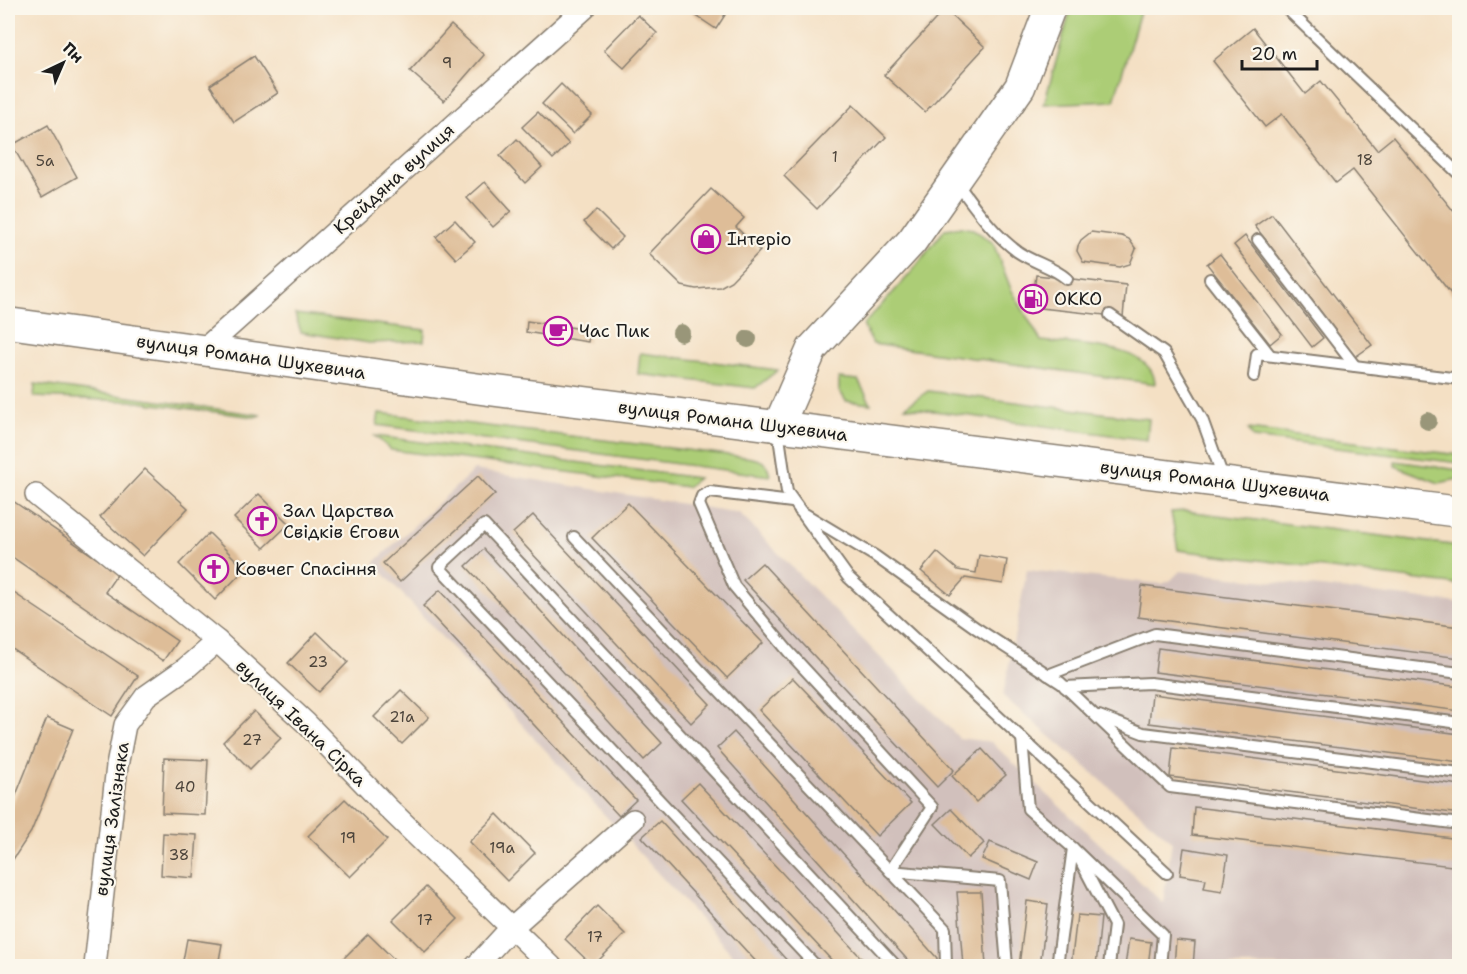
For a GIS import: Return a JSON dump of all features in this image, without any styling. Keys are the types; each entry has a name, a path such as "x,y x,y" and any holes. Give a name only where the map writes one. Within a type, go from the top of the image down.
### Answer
{"main road":[{"path":"778,427 812,349 912,241 1020,87 1050,8"},
{"name":"вулиця Романа Шухевича","path":"8,324 778,427 1460,512"}],"street":[{"name":"Крейдяна вулиця","path":"202,351 585,8"},
{"name":"вулиця Івана Сірка","path":"36,495 217,641 306,723 510,929 551,966"},
{"name":"вулиця Залізняка","path":"95,966 117,766 125,725 146,696 186,668 217,641"},
{"path":"476,966 510,929 633,820"}],"lane":[{"path":"1286,8 1460,175"},
{"path":"955,180 986,222 1019,252 1055,268 1066,279"},
{"path":"1258,240 1355,366"},
{"path":"1210,279 1270,355"},
{"path":"1110,315 1164,354 1202,419 1225,483"},
{"path":"1254,376 1257,354 1460,379"},
{"path":"778,427 784,482 792,502 848,577 1167,873"},
{"path":"792,502 710,492 702,495 699,504 734,586 788,651 932,807 890,871"},
{"path":"800,511 874,556 1065,687 1170,787 1460,824"},
{"path":"816,966 439,567 484,525 896,966"},
{"path":"574,537 945,929 946,966"},
{"path":"1048,675 1155,634 1460,673"},
{"path":"1065,687 1150,683 1460,723"},
{"path":"1094,714 1143,733 1460,773"},
{"path":"1022,738 1028,809 1073,848 1163,935 1160,966"},
{"path":"1057,966 1073,848"},
{"path":"1073,848 1114,925 1109,966"},
{"path":"890,871 1000,881 1007,966"}],"shaded area":[{"path":"474,470 739,513 959,738 991,742 1163,903 1172,841 1003,696 1027,570 1162,584 1171,580 1180,571 1459,603 1459,966 743,966 374,563"}],"green space":[{"path":"1071,8 1141,8 1114,101 1044,104"},
{"path":"961,227 973,229 993,243 1011,289 1041,341 1090,346 1127,353 1141,361 1151,371 1155,384 873,344 863,325 910,274 945,229"},
{"path":"295,314 425,330 424,341 369,343 301,332"},
{"path":"640,353 778,370 755,388 638,374"},
{"path":"839,378 858,380 871,404 846,401 839,390"},
{"path":"35,384 261,415 254,417 130,401 34,397"},
{"path":"928,391 1149,419 1147,440 905,407"},
{"path":"379,413 750,458 765,463 770,476 377,425"},
{"path":"1248,429 1459,455 1459,463 1253,438"},
{"path":"375,436 698,478 687,487 391,450"},
{"path":"1395,461 1459,470 1459,479 1439,483 1395,466"},
{"path":"1186,511 1459,546 1459,585 1178,550 1171,512"}],"building":[{"path":"696,8 714,8 725,15 716,29 692,13"},
{"path":"945,9 985,47 925,112 884,75"},
{"path":"638,15 657,33 624,68 604,50"},
{"path":"451,25 484,55 444,101 410,71"},
{"path":"1253,28 1305,94 1321,81 1377,150 1393,137 1460,219 1460,305 1353,170 1336,183 1282,114 1265,127 1213,61"},
{"path":"254,56 278,93 234,122 210,85"},
{"path":"561,84 592,115 573,134 542,104"},
{"path":"853,105 886,137 817,209 784,176"},
{"path":"538,112 569,144 553,159 522,127"},
{"path":"48,125 77,177 42,197 12,145"},
{"path":"517,139 542,167 525,183 500,156"},
{"path":"485,182 511,211 493,227 467,198"},
{"name":"Інтеріо","path":"711,189 744,218 736,227 760,251 731,281 720,287 696,289 682,286 649,254"},
{"path":"596,210 623,237 611,249 584,222"},
{"path":"1272,214 1372,345 1355,357 1255,226"},
{"path":"455,220 475,242 456,259 436,237"},
{"path":"1091,232 1129,239 1136,249 1130,264 1120,267 1083,262 1077,251 1078,246 1081,240"},
{"path":"1245,236 1323,338 1312,347 1234,245"},
{"path":"1220,254 1282,334 1270,344 1207,264"},
{"path":"1036,275 1126,285 1123,317 1032,307"},
{"name":"Час Пик","path":"527,321 590,330 588,342 526,332"},
{"path":"145,469 188,508 143,556 100,517"},
{"path":"478,476 495,494 400,582 383,563"},
{"name":"Зал Царства Свідків Єгови","path":"259,494 289,524 264,548 234,518"},
{"path":"10,499 118,573 105,592 177,641 163,661 8,554 8,503"},
{"path":"628,503 763,643 727,678 592,538"},
{"path":"533,515 710,704 691,723 513,533"},
{"path":"209,533 245,569 215,600 179,564"},
{"path":"484,549 662,743 644,760 466,566"},
{"path":"937,552 958,570 976,573 979,555 1007,560 1003,584 965,578 950,595 921,571"},
{"path":"762,563 954,770 937,787 743,580"},
{"path":"1142,586 1460,627 1460,658 1138,617"},
{"path":"8,589 138,676 112,716 8,646"},
{"path":"440,590 636,800 619,816 423,606"},
{"path":"317,632 348,662 319,692 288,663"},
{"path":"1158,648 1460,687 1460,711 1155,672"},
{"path":"793,678 911,803 877,836 759,710"},
{"path":"401,690 429,717 402,744 374,717"},
{"path":"1152,694 1460,734 1460,762 1149,723"},
{"path":"254,711 281,738 250,769 223,742"},
{"path":"47,718 73,729 31,832 8,867 8,815"},
{"path":"734,732 937,958 936,966 913,966 717,748"},
{"path":"1173,748 1460,785 1460,814 1170,777"},
{"path":"982,749 1006,775 976,802 952,776"},
{"path":"164,758 208,760 205,815 162,813"},
{"path":"698,783 869,966 837,966 681,799"},
{"path":"345,799 387,840 350,877 308,836"},
{"path":"1194,807 1460,839 1460,867 1192,835"},
{"path":"951,809 984,843 968,858 935,824"},
{"path":"497,814 535,853 507,881 469,842"},
{"path":"660,821 792,966 760,966 642,837"},
{"path":"163,833 197,835 194,878 161,875"},
{"path":"990,842 1038,862 1031,880 982,859"},
{"path":"1184,848 1228,855 1222,891 1204,888 1206,879 1180,875"},
{"path":"426,887 458,919 425,952 393,920"},
{"path":"957,892 981,892 986,966 963,966"},
{"path":"1027,901 1048,904 1040,966 1019,966"},
{"path":"597,906 625,934 593,966 565,939"},
{"path":"1077,915 1101,917 1096,966 1071,966"},
{"path":"368,934 401,966 336,966"},
{"path":"187,939 222,944 218,966 182,966"},
{"path":"1129,939 1151,942 1148,966 1125,966"},
{"path":"1176,940 1195,942 1193,966 1174,966"}],"place":[{"name":"Інтеріо","path":"706,239"},
{"name":"ОККО","path":"1033,299"},
{"name":"Час Пик","path":"558,331"},
{"name":"Зал Царства Свідків Єгови","path":"262,521"},
{"name":"Ковчег Спасіння","path":"214,569"}]}
